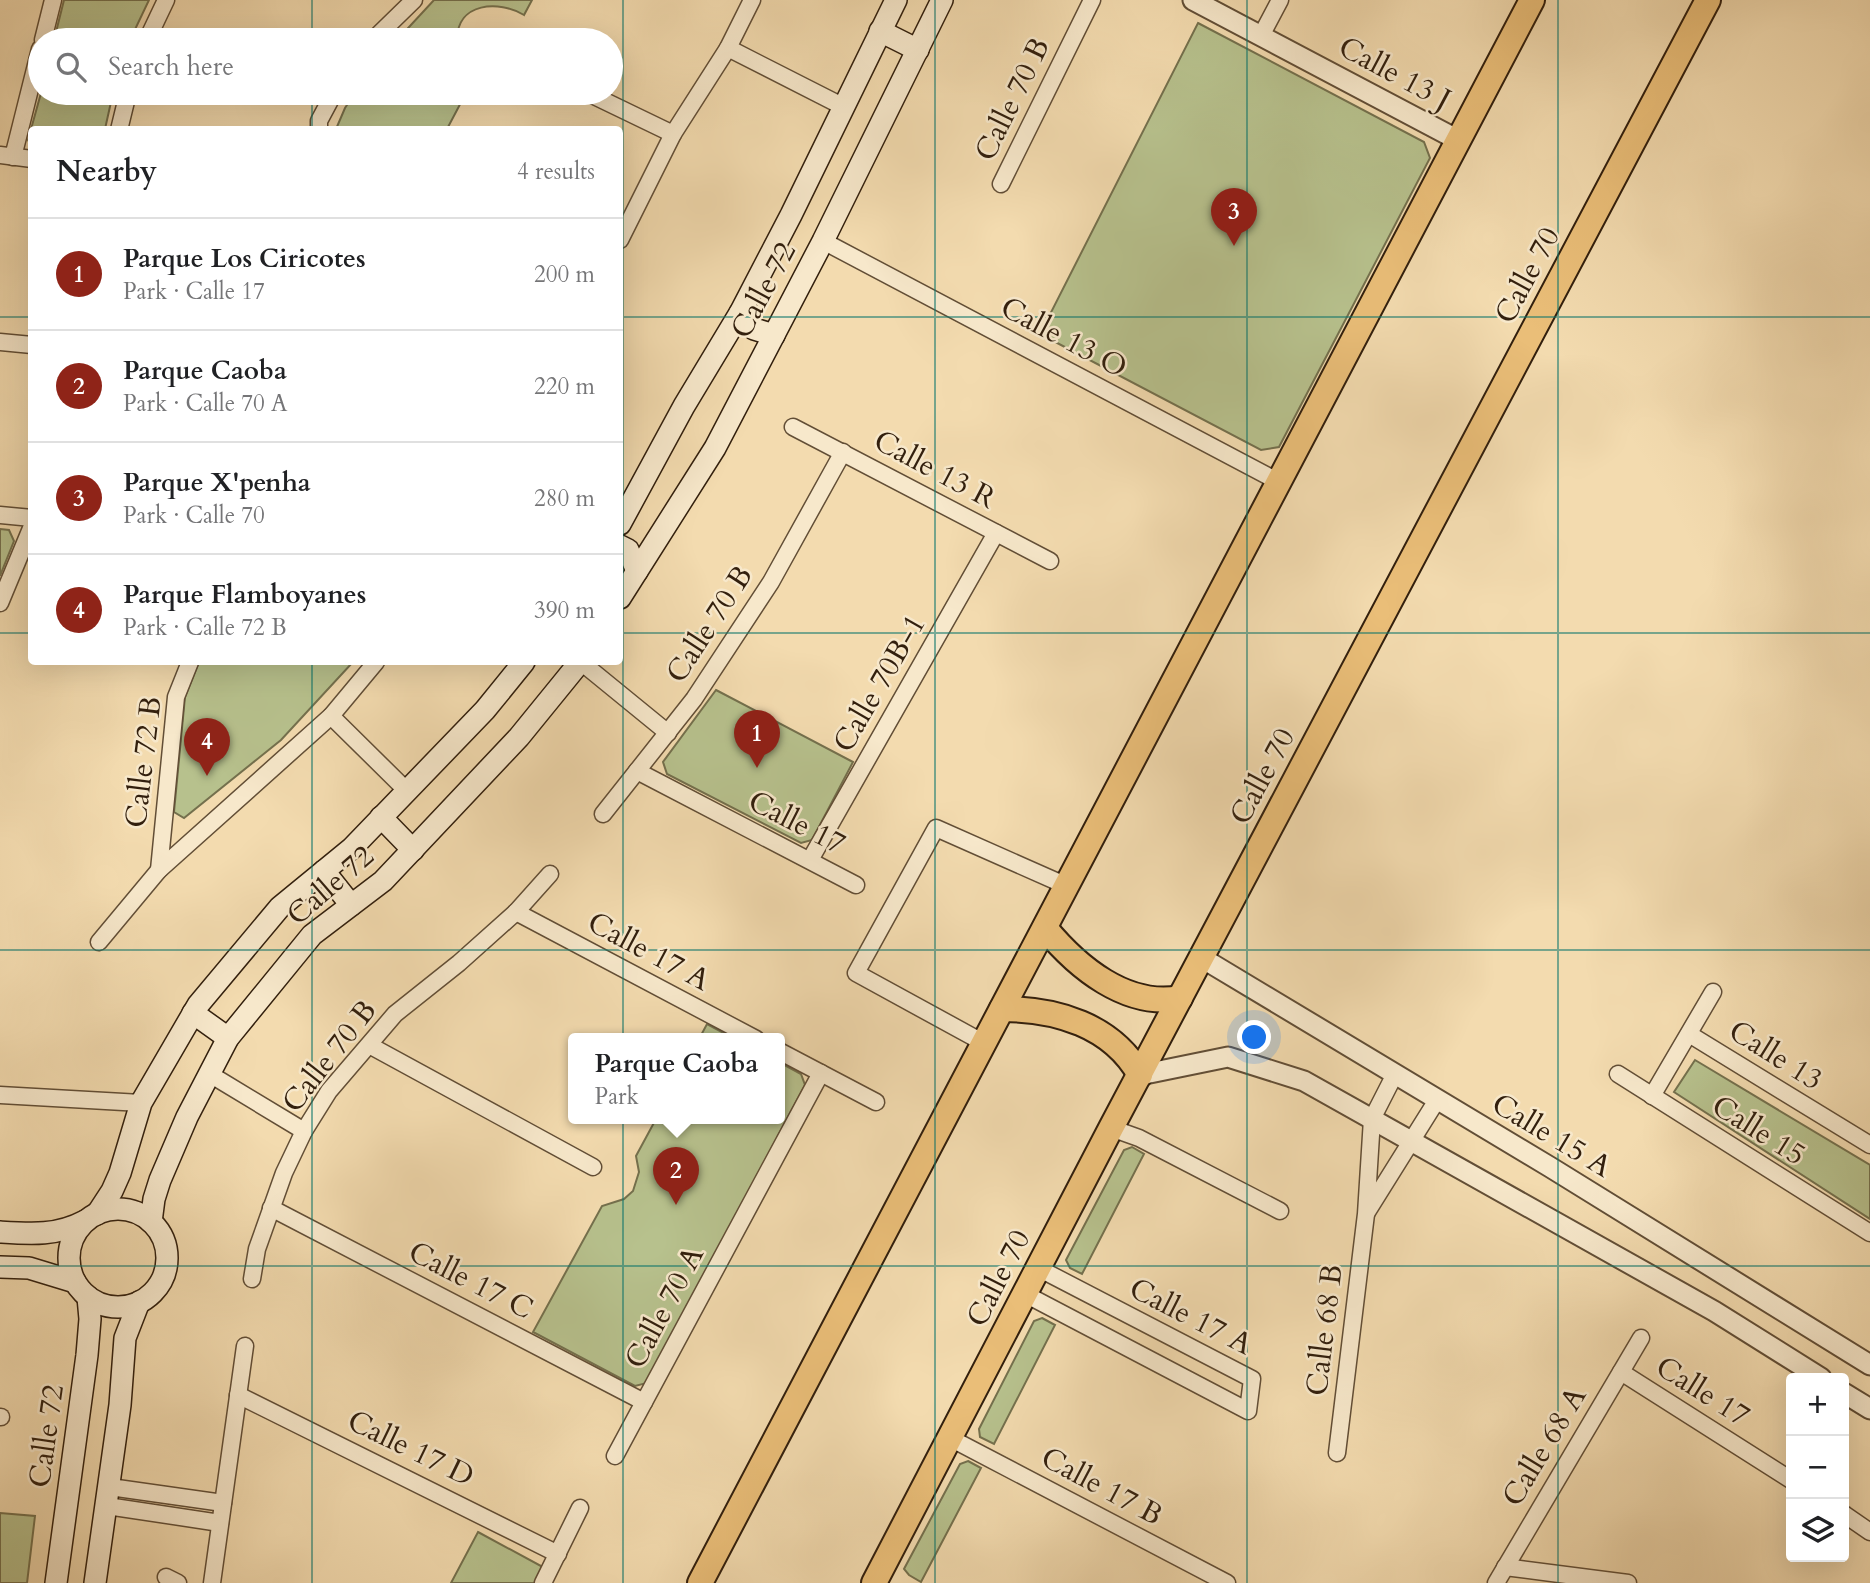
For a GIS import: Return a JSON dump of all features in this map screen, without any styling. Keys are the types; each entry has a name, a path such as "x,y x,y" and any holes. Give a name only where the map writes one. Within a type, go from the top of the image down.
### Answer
{"main road":[{"name":"Calle 72","path":"623,518 684,406 740,313 896,0"},
{"name":"Calle 72","path":"623,593 715,448 823,241 942,0"},
{"path":"699,1583 1532,0"},
{"name":"Calle 70","path":"879,1581 1111,1128 1708,0"},
{"path":"880,31 918,50"},
{"path":"740,313 754,329 774,335"},
{"path":"623,548 628,550 637,570"},
{"name":"Calle 72","path":"92,1217 112,1191 120,1173 141,1103 193,1013 280,907 352,848 485,710 522,665"},
{"name":"Calle 72","path":"151,1222 160,1180 208,1073 228,1038 312,935 383,881 519,737 578,665"},
{"path":"381,817 413,850"},
{"path":"324,871 351,905"},
{"path":"1045,929 1075,962 1112,986 1154,999 1180,998"},
{"path":"1002,1009 1032,1009 1063,1016 1088,1026 1113,1042 1131,1060 1140,1075"},
{"path":"193,1013 228,1038"},
{"path":"0,1232 45,1234 61,1231 108,1210 131,1211 151,1222 159,1231 164,1242 166,1265 158,1287 139,1303 113,1307 100,1303 81,1289 29,1268 0,1267"},
{"path":"81,1289 69,1260 69,1249 73,1238 92,1217"},
{"name":"Calle 72","path":"56,1583 88,1355 90,1320 81,1289"},
{"path":"95,1583 120,1405 125,1338 139,1303"}],"street":[{"path":"46,28 53,0"},
{"path":"153,28 166,0"},
{"path":"385,28 414,0"},
{"path":"623,234 673,134 728,48 752,0"},
{"name":"Calle 70 B","path":"1001,184 1092,0"},
{"name":"Calle 13 J","path":"1193,0 1458,140"},
{"path":"1261,36 1280,0"},
{"path":"728,48 844,107"},
{"path":"28,87 6,156 28,159"},
{"path":"120,126 125,105"},
{"path":"319,126 328,105"},
{"path":"613,105 673,134"},
{"name":"Calle 13 O","path":"823,241 1279,482"},
{"path":"0,342 28,345"},
{"name":"Calle 13 R","path":"793,426 1050,561"},
{"name":"Calle 70 B","path":"603,814 694,699 771,582 843,453"},
{"path":"0,515 28,518"},
{"name":"Calle 70B-1","path":"810,860 996,533"},
{"path":"0,603 28,536"},
{"name":"Calle 72 B","path":"159,870 176,697 189,665"},
{"path":"99,942 159,870 331,716 374,665"},
{"path":"584,665 668,733"},
{"path":"331,716 405,790"},
{"name":"Calle 17","path":"637,771 856,885"},
{"path":"984,1043 856,973 936,828 1067,886"},
{"name":"Calle 70 B","path":"252,1279 257,1249 284,1173 304,1131 329,1091 395,1014 459,963 516,912 550,874"},
{"name":"Calle 17 A","path":"516,912 745,1033"},
{"name":"Calle 15 A","path":"1202,958 1870,1366"},
{"path":"1652,1096 1713,992"},
{"name":"Calle 13","path":"1689,1034 1870,1145"},
{"path":"369,1045 593,1167"},
{"path":"785,1054 876,1102"},
{"path":"1140,1075 1228,1057 1304,1081 1714,1311 1813,1373"},
{"path":"208,1073 304,1131"},
{"name":"Calle 70 A","path":"615,1456 821,1073"},
{"name":"Calle 68 B","path":"1337,1453 1366,1214 1372,1119 1395,1074"},
{"name":"Calle 15","path":"1618,1074 1870,1233"},
{"path":"0,1095 141,1103"},
{"name":"Calle 68 B","path":"1366,1214 1437,1100"},
{"path":"1111,1128 1139,1138 1280,1211"},
{"name":"Calle 17 C","path":"271,1208 644,1402"},
{"name":"Calle 17 A","path":"1025,1294 1248,1411 1252,1379 1038,1268"},
{"name":"Calle 68 A","path":"1496,1583 1641,1338"},
{"path":"212,1583 245,1346"},
{"name":"Calle 17","path":"1621,1372 1786,1477"},
{"name":"Calle 17 D","path":"238,1395 558,1554"},
{"path":"1849,1396 1870,1409"},
{"name":"Calle 17 B","path":"950,1438 1227,1583"},
{"path":"108,1497 223,1503"},
{"path":"108,1497 220,1523"},
{"path":"543,1583 580,1508"},
{"path":"1849,1517 1870,1532"},
{"path":"1505,1567 1628,1583"}],"green space":[{"path":"64,0 149,0 136,28 57,28"},
{"path":"434,0 532,0 524,15 514,10 492,6 472,11 459,28 408,28"},
{"path":"1198,23 1424,142 1430,158 1279,447 1261,450 1040,334"},
{"path":"38,105 110,105 106,126 32,126"},
{"path":"347,105 460,105 449,126 337,126"},
{"path":"0,529 9,530 14,541 0,576"},
{"path":"198,665 350,665 281,740 184,818 174,812 185,697"},
{"path":"716,690 853,762 812,840 801,843 667,774 663,762"},
{"path":"707,1024 724,1033 702,1033"},
{"path":"1695,1060 1870,1165 1870,1219 1674,1092"},
{"path":"785,1065 801,1074 805,1085 785,1123"},
{"path":"653,1124 784,1124 647,1383 635,1386 533,1332 602,1206 624,1199 633,1191 639,1172 636,1156"},
{"path":"1132,1147 1144,1154 1082,1274 1070,1268 1066,1260 1124,1150"},
{"path":"1042,1318 1055,1325 994,1444 980,1437 979,1429 1034,1321"},
{"path":"968,1461 981,1468 921,1582 904,1569 960,1464"},
{"path":"0,1513 35,1516 27,1583 0,1583"},
{"path":"478,1532 541,1566 545,1577 541,1583 451,1583"}],"place":[{"name":"Parque X'penha","path":"1234,246"},
{"name":"Parque Los Ciricotes","path":"757,768"},
{"name":"Parque Flamboyanes","path":"207,776"},
{"name":"Parque Caoba","path":"676,1205"}]}
